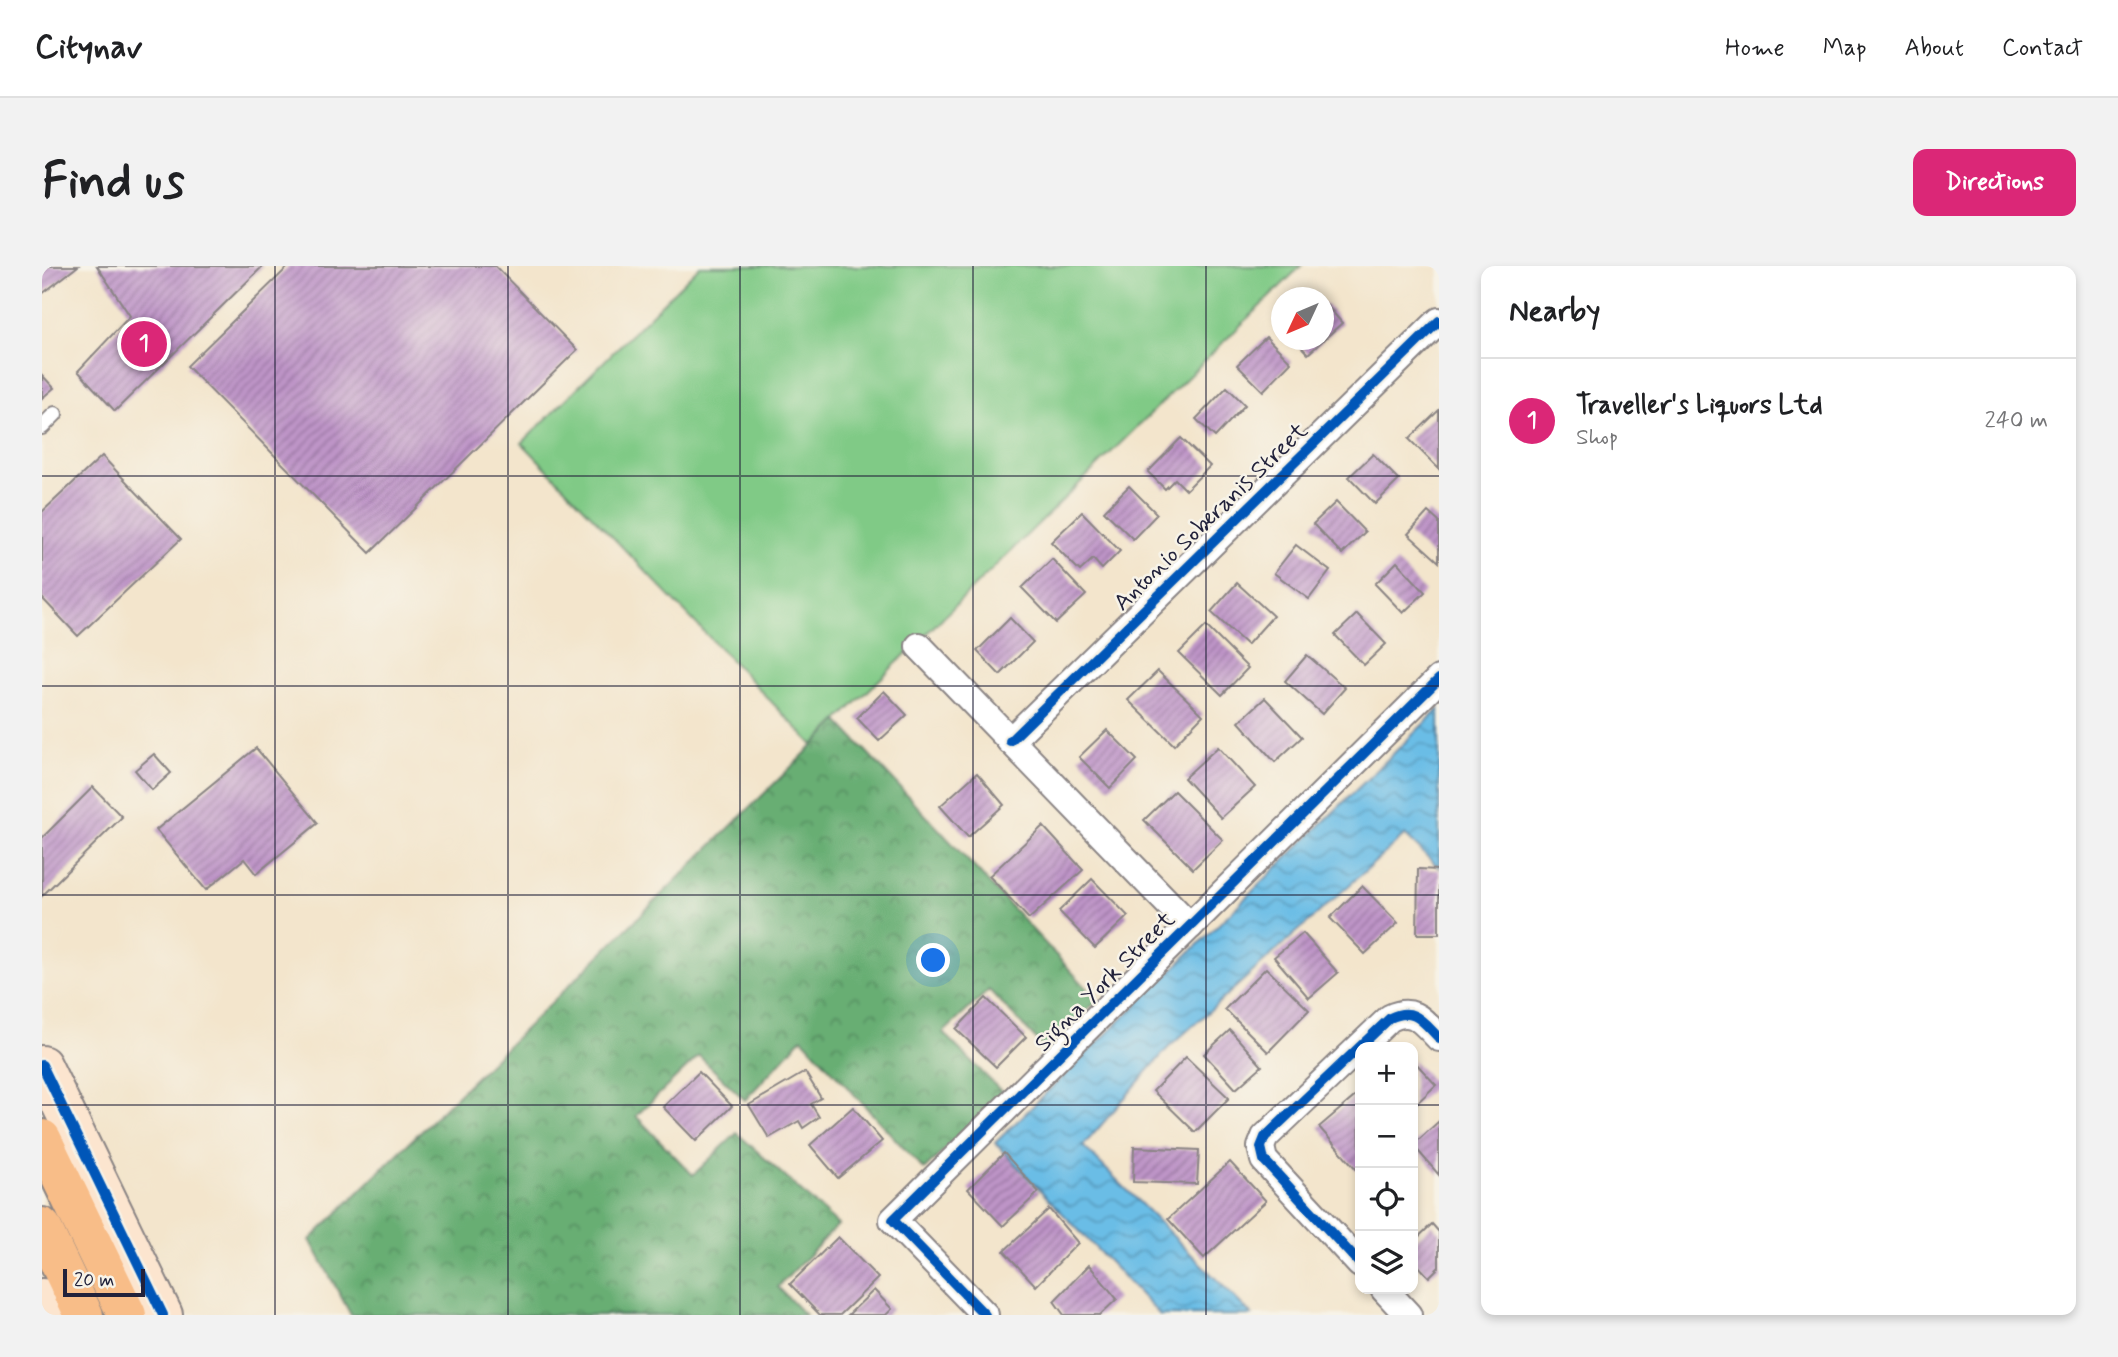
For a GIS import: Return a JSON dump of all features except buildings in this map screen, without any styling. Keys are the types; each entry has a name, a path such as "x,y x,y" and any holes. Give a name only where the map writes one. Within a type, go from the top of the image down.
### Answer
{"main road":[{"path":"42,1139 127,1315"},
{"path":"42,1227 84,1315"}],"street":[{"name":"Antonio Soberanis Street","path":"1010,741 1439,321"},
{"path":"919,646 1189,926"},
{"name":"Signa York Street","path":"985,1315 893,1220 1439,679"},
{"path":"1355,1259 1264,1160 1261,1147 1265,1136 1390,1018 1403,1012 1416,1014 1439,1038"},
{"path":"42,1065 163,1315"},
{"path":"1389,1294 1408,1315"},
{"path":"42,1298 50,1315"}],"lane":[{"path":"42,427 55,414"}],"green space":[{"path":"700,266 1301,266 1280,287 1271,287 1271,295 813,745 522,443"},
{"path":"838,721 1098,1000 1046,1050 989,990 943,1033 1003,1093 924,1170 802,1038 745,1100 699,1056 636,1116 693,1175 737,1133 838,1225 778,1287 805,1315 351,1315 310,1240"}],"water":[{"path":"1439,709 1439,868 1405,835 1167,1049 1083,1146 1252,1315 1160,1315 995,1143"}],"cycle path":[{"path":"1010,741 1439,321"},
{"path":"985,1315 893,1220 1439,679"},
{"path":"1355,1259 1264,1160 1261,1147 1265,1137 1390,1018 1412,1015 1423,1021 1439,1038"},
{"path":"42,1065 163,1315"}],"place":[{"name":"Traveller's Liquors Ltd","path":"144,344"}]}
